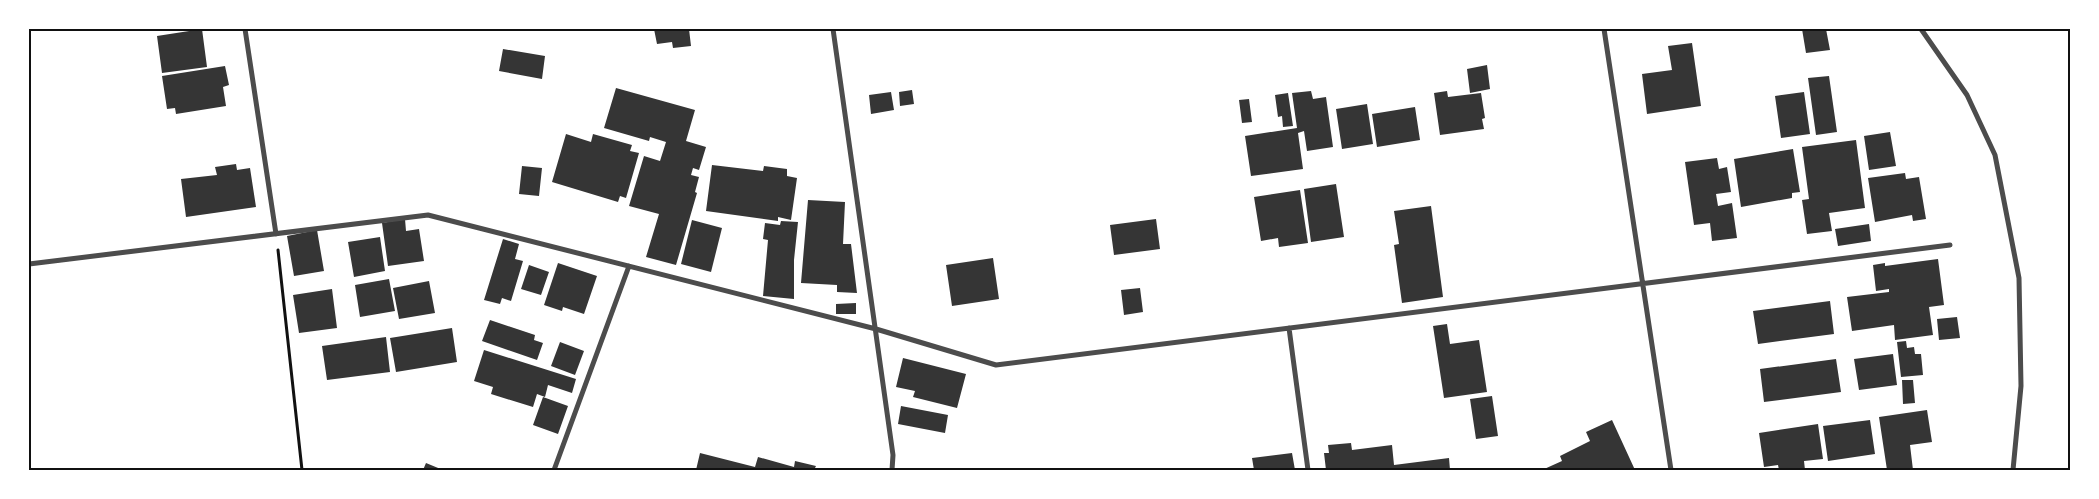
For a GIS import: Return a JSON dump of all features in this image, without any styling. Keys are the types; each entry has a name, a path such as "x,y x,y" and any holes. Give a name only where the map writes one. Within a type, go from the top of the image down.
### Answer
{"street":[{"path":"245,29 276,234"},
{"path":"833,29 893,455 892,470"},
{"path":"1604,29 1671,470"},
{"path":"1922,29 1967,95 1996,155 2019,278 2021,386 2013,470"},
{"path":"29,264 428,215 876,330 996,365 1950,245"},
{"path":"554,470 628,266"},
{"path":"1289,328 1308,470"}],"path":[{"path":"276,234 302,470"}],"building":[{"path":"202,29 207,67 162,73 157,36"},
{"path":"654,29 689,29 691,46 673,48 672,42 657,44"},
{"path":"1802,29 1826,29 1830,50 1806,53"},
{"path":"1692,43 1701,106 1647,114 1642,74 1672,70 1668,46"},
{"path":"503,49 545,56 542,79 499,71"},
{"path":"1487,65 1490,89 1470,93 1467,69"},
{"path":"225,66 229,85 223,87 226,106 176,114 175,108 167,109 162,76"},
{"path":"1829,76 1837,132 1816,135 1808,78"},
{"path":"616,88 695,110 686,141 706,147 699,170 693,168 691,175 699,177 695,192 697,193 676,265 646,257 659,214 629,206 644,156 660,161 666,142 650,137 649,141 604,128"},
{"path":"912,90 914,104 900,106 899,92"},
{"path":"1311,91 1313,99 1326,97 1333,147 1307,151 1304,131 1298,133 1303,169 1251,176 1245,136 1297,128 1292,93"},
{"path":"1447,91 1448,97 1481,93 1485,118 1482,119 1484,129 1440,135 1434,93"},
{"path":"891,92 894,110 871,114 869,95"},
{"path":"1804,92 1810,134 1781,138 1775,96"},
{"path":"1288,93 1293,126 1283,127 1282,116 1278,117 1275,95"},
{"path":"1249,99 1252,122 1242,123 1239,100"},
{"path":"1367,104 1373,144 1342,149 1336,109"},
{"path":"1415,107 1420,140 1377,147 1372,114"},
{"path":"1890,132 1896,166 1869,170 1864,136"},
{"path":"566,134 591,142 593,134 632,145 630,151 639,153 626,198 620,196 618,202 552,182"},
{"path":"1856,140 1865,208 1829,213 1832,231 1807,234 1802,200 1809,199 1802,147"},
{"path":"1793,149 1800,192 1792,193 1792,198 1741,207 1734,159"},
{"path":"1717,158 1719,169 1727,167 1731,192 1716,194 1718,206 1732,203 1737,238 1712,241 1710,223 1694,225 1685,162"},
{"path":"236,164 237,170 250,168 256,207 186,217 181,179 217,175 215,167"},
{"path":"712,165 763,171 764,166 787,169 787,176 797,178 791,220 778,217 778,221 706,211"},
{"path":"522,166 542,168 539,196 519,194"},
{"path":"1905,173 1906,179 1919,177 1926,219 1913,221 1912,215 1875,222 1868,178"},
{"path":"1336,184 1344,237 1311,242 1304,189"},
{"path":"1300,190 1308,243 1279,247 1278,238 1261,241 1254,197"},
{"path":"808,200 845,202 843,244 851,244 857,293 837,292 837,285 801,283"},
{"path":"1431,206 1443,297 1402,303 1394,245 1399,244 1394,211"},
{"path":"405,219 406,231 419,229 424,261 388,266 382,223"},
{"path":"1156,219 1160,249 1114,255 1110,225"},
{"path":"692,220 722,228 711,272 681,264"},
{"path":"781,221 798,222 794,260 794,299 763,296 768,240 763,239 765,223 780,225"},
{"path":"1869,224 1871,241 1838,246 1835,229"},
{"path":"317,230 324,271 294,276 287,236"},
{"path":"380,237 385,271 354,277 348,242"},
{"path":"503,239 519,244 515,259 523,261 511,301 502,298 500,304 484,300"},
{"path":"993,258 999,299 952,306 946,265"},
{"path":"1938,259 1944,305 1929,307 1933,335 1895,340 1894,325 1852,331 1847,297 1889,292 1889,289 1876,291 1873,265 1885,263 1885,266"},
{"path":"558,263 597,276 584,314 563,307 562,311 544,305"},
{"path":"529,265 549,272 541,295 521,289"},
{"path":"389,279 395,311 360,317 355,285"},
{"path":"429,281 435,313 399,319 393,288"},
{"path":"1140,288 1143,312 1124,315 1121,290"},
{"path":"332,289 337,328 299,333 293,295"},
{"path":"1830,301 1834,334 1758,344 1753,311"},
{"path":"856,303 856,314 836,314 836,304"},
{"path":"1957,317 1960,338 1939,340 1937,319"},
{"path":"490,320 535,335 534,340 543,343 537,360 482,341"},
{"path":"1447,324 1450,344 1479,340 1487,392 1444,398 1433,326"},
{"path":"452,328 457,362 396,372 390,338"},
{"path":"386,337 390,372 327,380 322,346"},
{"path":"1906,341 1907,348 1914,347 1915,354 1921,354 1923,375 1901,377 1897,342"},
{"path":"560,342 584,351 575,375 551,366"},
{"path":"484,350 576,379 572,393 548,385 545,397 537,394 533,407 491,394 493,387 474,381"},
{"path":"1893,354 1897,385 1859,390 1854,359"},
{"path":"903,358 966,374 957,408 913,397 915,391 896,387"},
{"path":"1836,359 1841,392 1764,402 1760,369"},
{"path":"1902,380 1913,380 1915,403 1903,404"},
{"path":"1492,396 1498,436 1476,439 1470,399"},
{"path":"543,397 568,406 558,434 533,425"},
{"path":"901,406 948,415 945,433 898,424"},
{"path":"1927,410 1932,442 1910,445 1913,470 1887,470 1879,417"},
{"path":"1612,420 1635,470 1542,470 1562,461 1560,456 1590,441 1586,432"},
{"path":"1870,420 1875,454 1828,461 1823,426"},
{"path":"1818,424 1823,459 1804,461 1805,470 1779,470 1778,465 1764,467 1759,433"},
{"path":"1351,443 1352,450 1392,445 1394,465 1449,458 1450,470 1326,470 1324,453 1329,453 1328,445"},
{"path":"700,453 755,467 758,457 794,467 795,461 816,466 814,470 696,470"},
{"path":"1292,453 1295,470 1254,470 1252,458"},
{"path":"426,463 443,470 423,470"}]}
